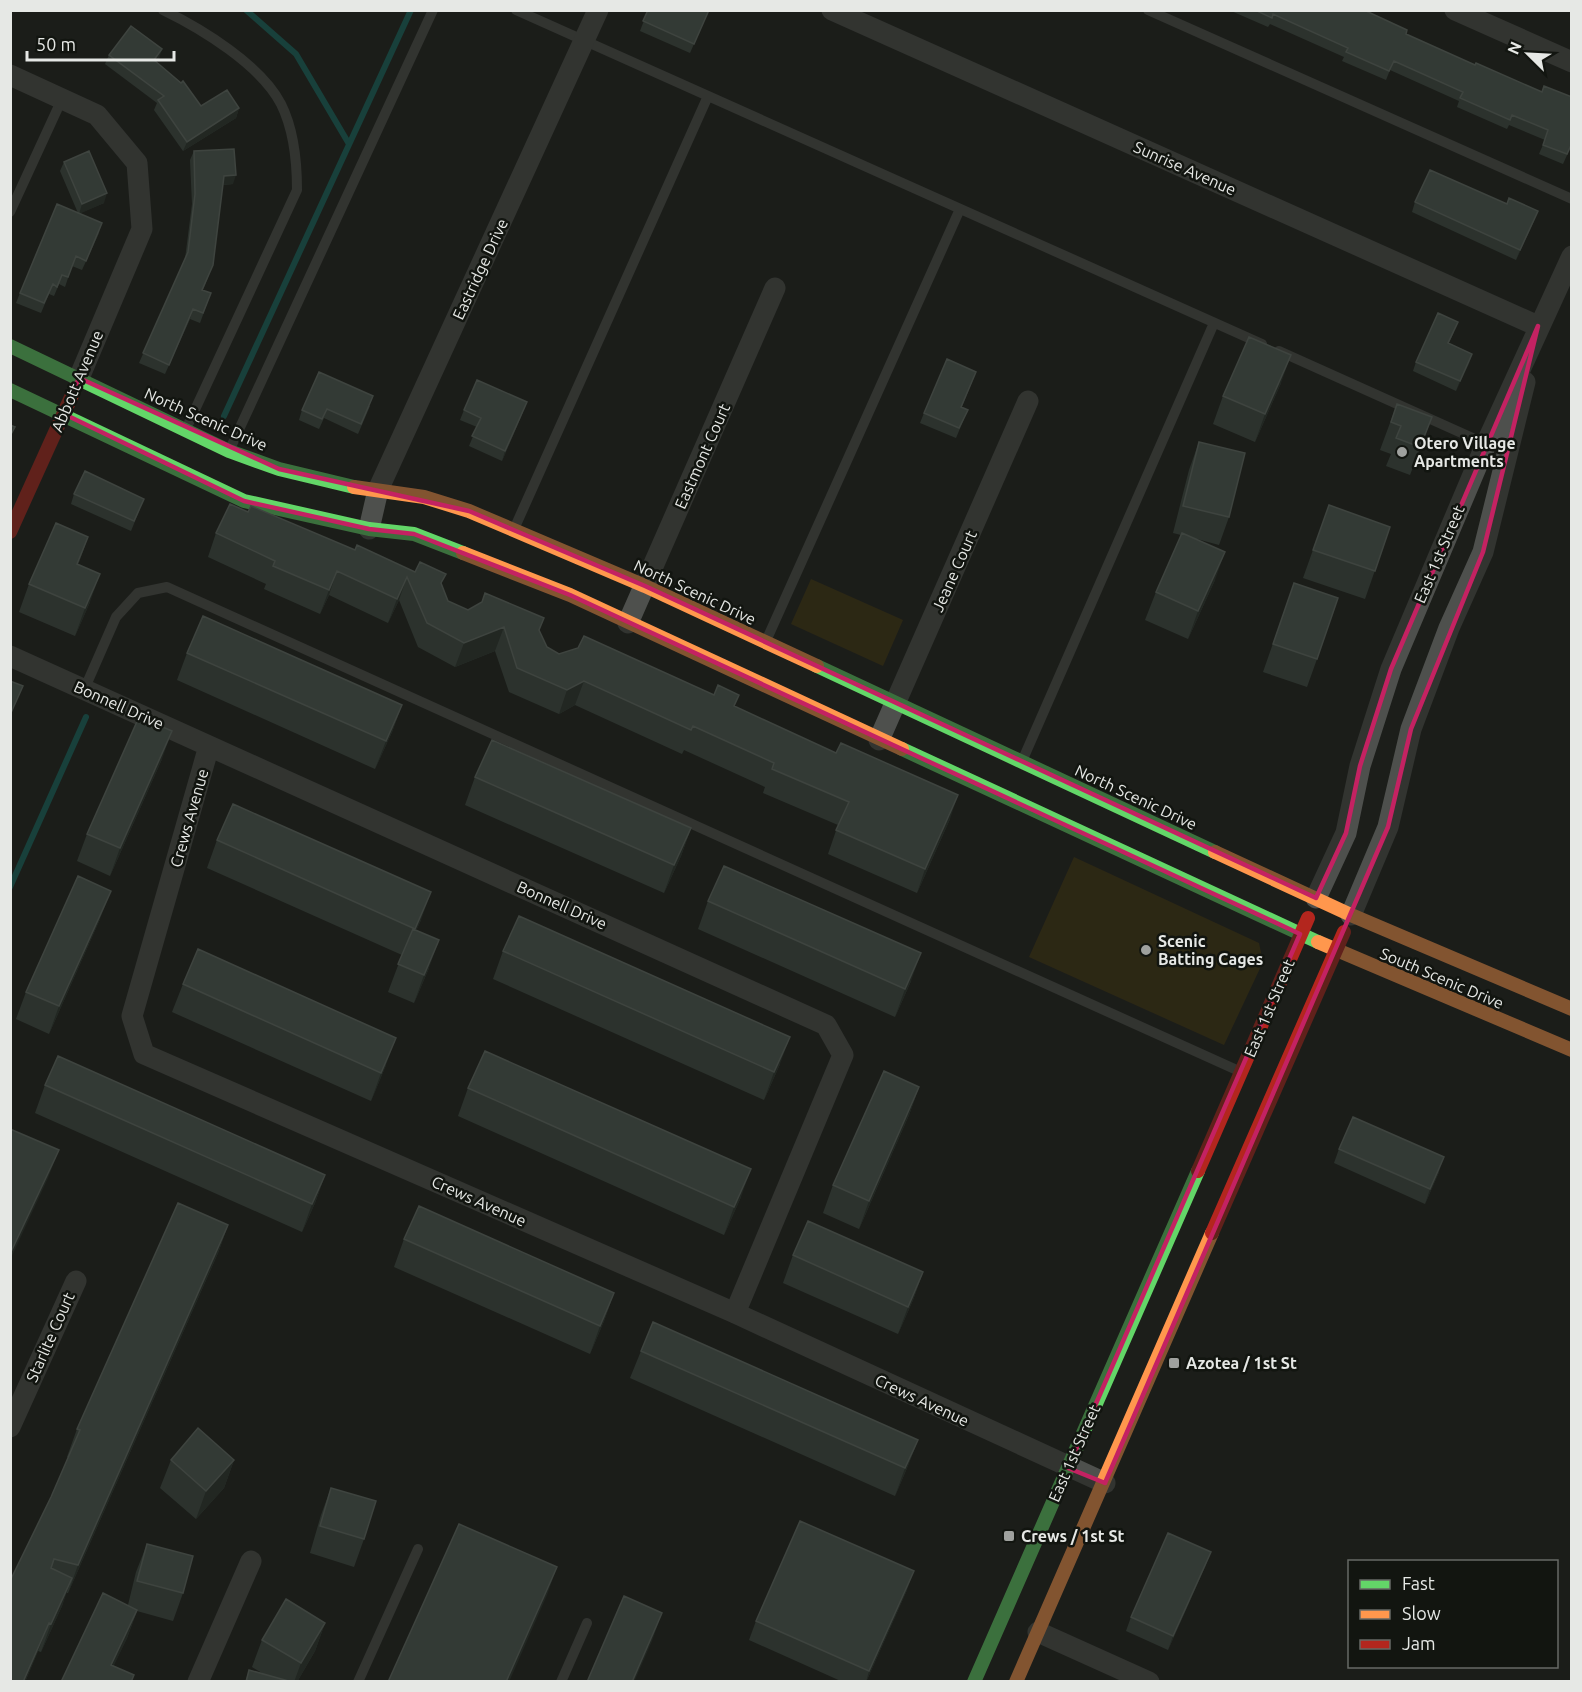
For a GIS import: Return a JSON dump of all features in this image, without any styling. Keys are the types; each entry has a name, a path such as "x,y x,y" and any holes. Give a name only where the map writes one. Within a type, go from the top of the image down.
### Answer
{"main road":[{"name":"North Scenic Drive","path":"10,346 229,451 279,469 343,486 424,497 469,511 514,530 645,586 1351,915"},
{"name":"Abbott Avenue","path":"11,531 79,378"},
{"path":"10,390 244,501 369,529 414,534 570,595 1300,934"},
{"name":"East 1st Street","path":"974,1682 1242,1073 1316,898"},
{"name":"East 1st Street","path":"1016,1682 1105,1483 1351,915"},
{"name":"South Scenic Drive","path":"1351,915 1572,1009"},
{"name":"South Scenic Drive","path":"1300,934 1572,1050"}],"street":[{"name":"Eastridge Drive","path":"369,529 378,490 598,10"},
{"name":"Sunrise Avenue","path":"832,10 1538,326"},
{"path":"1455,10 1572,62"},
{"path":"10,75 62,99"},
{"name":"Abbott Avenue","path":"62,99 97,115 137,163 142,229 79,378"},
{"name":"East 1st Street","path":"1316,898 1346,833 1360,766 1391,669 1486,444 1572,256"},
{"name":"Eastmont Court","path":"628,623 776,288"},
{"name":"East 1st Street","path":"1351,915 1388,827 1411,729 1449,628 1483,552 1538,326"},
{"name":"Jeane Court","path":"879,740 1028,401"},
{"name":"Bonnell Drive","path":"10,656 826,1025 843,1055 735,1313"},
{"name":"Crews Avenue","path":"209,746 132,1016 144,1054 735,1313 1068,1468 1105,1483"},
{"name":"Starlite Court","path":"10,1427 76,1281"},
{"path":"198,1682 251,1561"},
{"path":"1038,1632 1149,1682"}],"lane":[{"path":"163,10 193,25 226,47 261,79 281,104 297,158 297,190 186,429"},
{"path":"229,451 432,10"},
{"path":"516,10 1486,444"},
{"path":"1148,10 1572,199"},
{"path":"514,530 708,96"},
{"path":"10,212 62,99"},
{"path":"765,643 960,209"},
{"path":"1022,762 1214,323"},
{"path":"84,690 116,617 138,593 167,587 1242,1073"},
{"path":"358,1682 418,1548"},
{"path":"561,1682 587,1623"}],"highlighted area":[{"path":"1538,326 1483,552 1411,729 1388,827 1105,1483 1068,1468 1300,934 570,595 414,534 369,529 244,501 64,414 79,378 279,469 469,511 645,586 1316,898 1346,833 1360,766 1391,669"}],"shaded area":[{"path":"811,579 903,620 883,666 791,624"},
{"name":"Scenic Batting Cages","path":"1074,857 1259,943 1263,962 1224,1045 1029,957"}],"building":[{"path":"648,10 709,10 694,44 643,21"},
{"path":"1255,10 1364,10 1407,30 1406,34 1475,65 1476,63 1542,92 1544,86 1572,97 1572,143 1567,154 1543,145 1548,130 1512,115 1510,120 1460,98 1463,92 1394,61 1389,71 1346,52 1348,48 1273,14 1272,18"},
{"path":"131,26 162,49 154,60 181,83 183,81 201,106 227,90 239,108 187,142 158,100 164,96 109,55"},
{"path":"234,149 236,175 224,176 213,265 202,290 211,293 203,313 193,309 169,365 143,353 188,252 195,194 194,151"},
{"path":"89,151 107,193 82,204 64,162"},
{"path":"1430,170 1507,204 1509,198 1538,211 1520,250 1415,202"},
{"path":"57,204 102,223 86,261 76,256 68,277 62,275 57,287 53,284 44,303 20,293"},
{"path":"1438,313 1458,322 1448,343 1472,354 1460,381 1416,362"},
{"path":"1249,337 1291,355 1265,414 1223,396"},
{"path":"947,359 976,372 961,407 968,410 959,428 924,413"},
{"path":"319,372 373,396 361,424 327,409 322,419 302,410"},
{"path":"477,380 527,402 505,451 472,436 481,418 464,410"},
{"path":"1397,404 1432,417 1420,447 1396,438 1401,426 1391,422"},
{"path":"10,425 15,427 10,436"},
{"path":"1199,442 1245,453 1229,517 1183,506"},
{"path":"85,471 144,499 134,521 74,494"},
{"path":"230,504 248,512 251,506 355,550 357,545 415,572 420,562 446,574 441,583 448,601 468,610 482,602 485,593 544,618 539,630 547,647 559,654 578,648 584,636 714,695 718,685 739,695 734,706 836,753 841,743 958,795 925,869 836,830 849,802 772,769 774,763 693,726 691,730 584,681 567,690 517,668 504,627 464,643 427,623 407,577 397,599 337,571 329,590 273,566 275,561 216,533"},
{"path":"1329,505 1390,527 1375,571 1313,550"},
{"path":"56,523 88,537 77,564 100,574 85,608 29,584"},
{"path":"1182,533 1225,552 1198,611 1156,592"},
{"path":"1294,583 1338,598 1317,659 1273,644"},
{"path":"203,616 402,705 386,741 187,653"},
{"path":"10,681 23,686 10,715"},
{"path":"139,717 172,731 120,848 87,834"},
{"path":"492,740 691,828 674,865 475,777"},
{"path":"233,804 431,892 415,929 217,840"},
{"path":"724,866 921,953 905,989 708,901"},
{"path":"78,876 111,891 59,1006 26,992"},
{"path":"519,916 790,1037 774,1072 503,951"},
{"path":"413,929 439,940 424,975 398,964"},
{"path":"198,949 396,1038 381,1073 183,984"},
{"path":"485,1051 751,1169 734,1207 468,1088"},
{"path":"58,1056 325,1175 312,1204 45,1085"},
{"path":"884,1071 919,1087 869,1201 833,1185"},
{"path":"1353,1117 1444,1157 1430,1189 1339,1149"},
{"path":"10,1129 59,1150 10,1254"},
{"path":"178,1203 228,1225 78,1565 54,1559 51,1568 72,1578 23,1682 10,1682 10,1581 51,1497 80,1430 77,1429"},
{"path":"419,1206 614,1293 600,1326 404,1239"},
{"path":"808,1221 923,1272 908,1307 793,1255"},
{"path":"653,1322 918,1440 905,1468 641,1351"},
{"path":"198,1428 234,1460 206,1491 171,1460"},
{"path":"331,1488 376,1501 364,1539 320,1526"},
{"path":"800,1521 914,1571 869,1671 756,1621"},
{"path":"459,1524 557,1567 506,1682 388,1682"},
{"path":"1168,1533 1211,1552 1173,1636 1131,1617"},
{"path":"147,1544 193,1556 183,1593 137,1581"},
{"path":"103,1593 137,1610 111,1665 134,1675 131,1682 61,1682"},
{"path":"624,1596 662,1613 632,1682 587,1682"},
{"path":"286,1599 325,1623 301,1663 262,1640"},
{"path":"249,1670 292,1682 246,1682"}],"waterway":[{"path":"246,10 296,54 349,144"},
{"path":"224,416 411,10"},
{"path":"10,887 86,717"}],"traffic: fast":[{"path":"10,346 229,451 279,469 354,487"},
{"path":"10,390 244,501 369,529 414,534 463,553"},
{"path":"817,666 1215,852"},
{"path":"902,749 1318,942"},
{"path":"974,1682 1198,1171"}],"traffic: slow":[{"path":"354,487 424,497 469,511 645,586 817,666"},
{"path":"463,553 570,595 902,749"},
{"path":"1215,852 1351,915 1572,1009"},
{"path":"1318,942 1572,1050"},
{"path":"1016,1682 1212,1233"}],"traffic: jam":[{"path":"10,532 72,395"},
{"path":"1198,1171 1308,918"},
{"path":"1212,1233 1344,932"}],"place":[{"name":"Otero Village Apartments","path":"1402,452"},
{"name":"Scenic Batting Cages","path":"1146,950"},
{"name":"Azotea / 1st St","path":"1174,1363"},
{"name":"Crews / 1st St","path":"1009,1536"}]}
